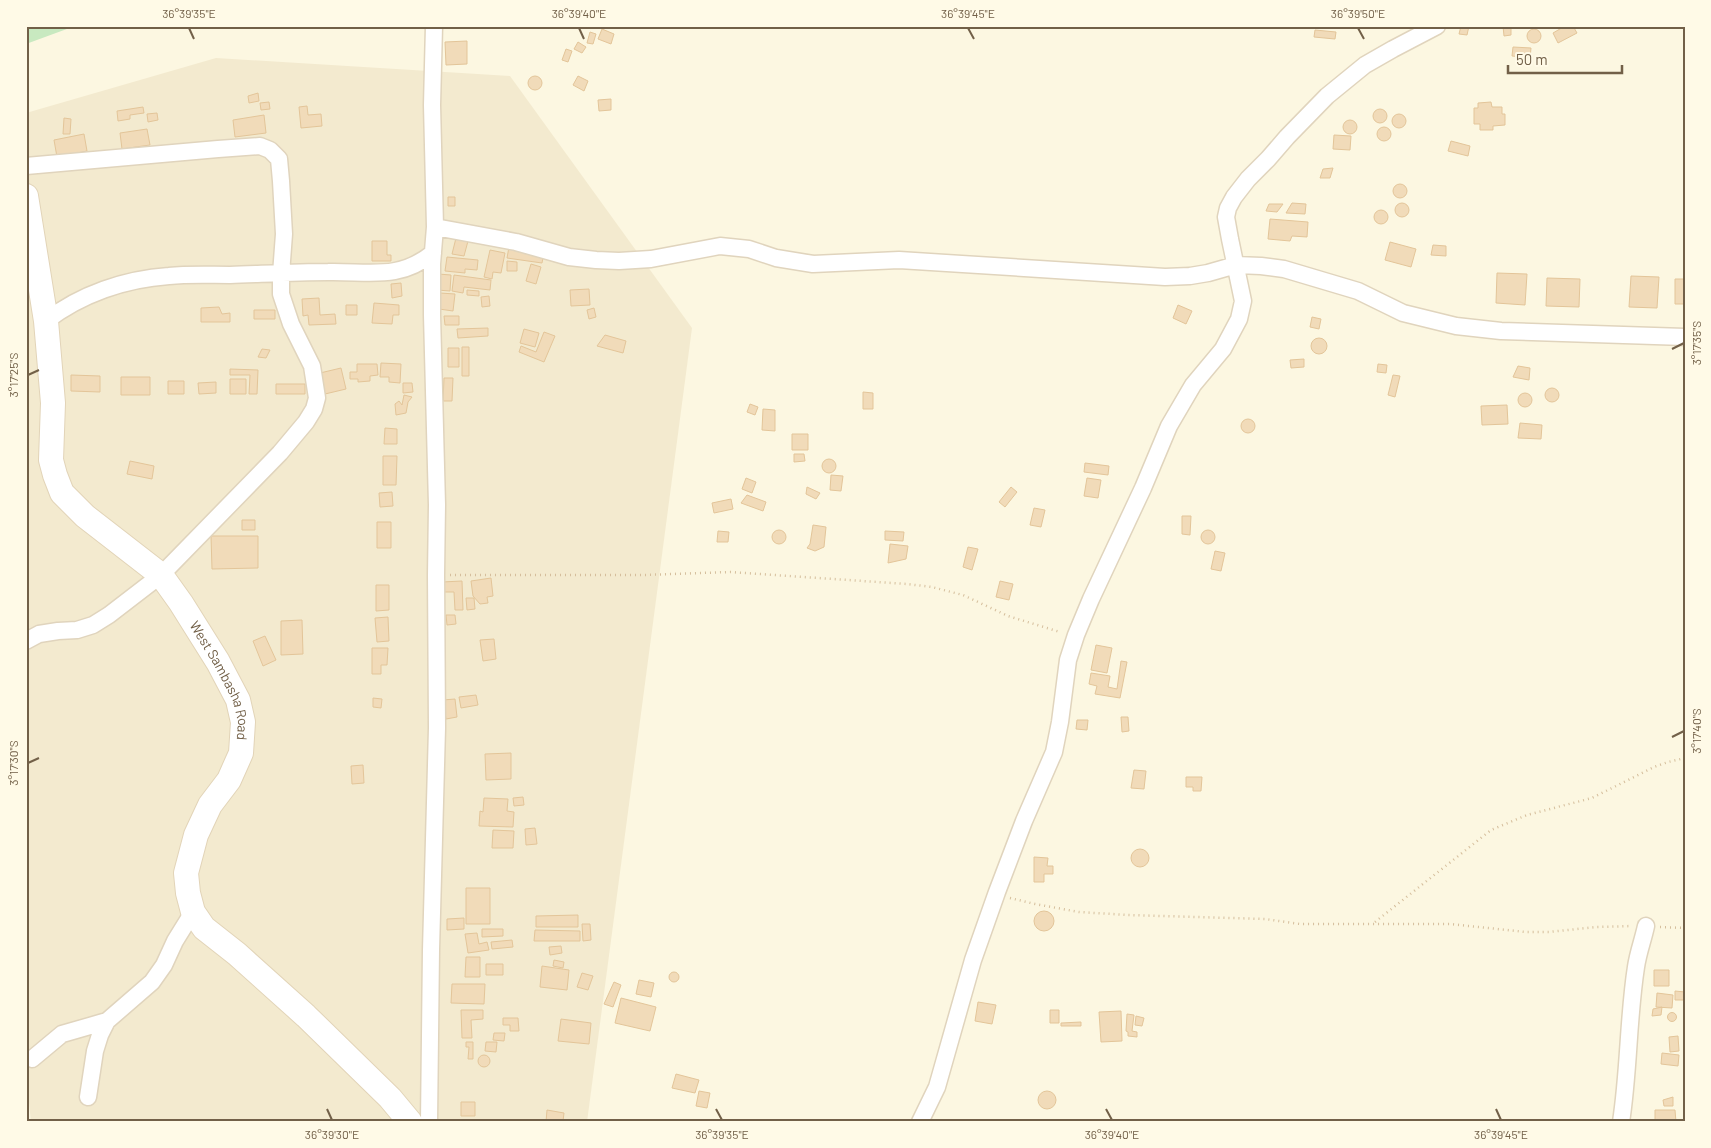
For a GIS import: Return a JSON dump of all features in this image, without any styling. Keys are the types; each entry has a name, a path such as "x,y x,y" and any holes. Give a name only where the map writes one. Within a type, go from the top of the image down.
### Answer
{"street":[{"path":"429,1122 437,728 436,575 438,505 432,315 435,227 432,105 434,26"},
{"path":"920,1122 937,1086 973,960 997,892 1024,821 1054,752 1068,660 1076,634 1143,488 1169,426 1193,385 1223,349 1239,319 1242,301 1226,217 1228,208 1248,179 1304,119 1346,80 1366,65 1437,26"},
{"path":"26,166 226,148 260,146 270,150 278,159 281,181 284,234 281,294 285,308 312,366 317,398 314,410 306,422 280,453 161,575 93,625 77,630 39,634 26,641"},
{"name":"West Sambasha Road","path":"26,196 46,321 53,403 51,460 62,493 85,516 161,575 218,662 238,700 243,722 241,753 229,780 210,805 196,835 186,873 188,893 193,912 204,928 237,954 306,1016 390,1098 410,1122"},
{"path":"435,227 516,242 569,257 604,260 651,259 720,246 749,249 776,258 813,264 899,260 1166,277 1208,273 1236,265 1284,269 1358,291 1403,313 1456,326 1501,331 1685,337"},
{"path":"46,321 61,310 94,294 122,283 143,278 171,275 329,272 369,274 396,271 413,266 433,253"},
{"path":"88,1096 95,1051 107,1021 152,982 164,965 175,941 193,912"},
{"path":"1621,1122 1627,1079 1632,994 1636,966 1646,926"},
{"path":"32,1059 62,1034 107,1021"}],"path":[{"path":"436,575 616,575 730,572 907,584 932,587 964,595 1008,616 1043,628 1076,634"},
{"path":"1374,923 1491,830 1527,815 1592,798 1654,767 1685,758"},
{"path":"997,892 1012,899 1079,912 1128,916 1265,919 1300,924 1450,924 1526,932 1548,932 1596,927 1646,926 1685,928"}],"shaded area":[{"path":"216,58 510,76 692,328 587,1122 31,1122 26,1074 26,113"}],"green space":[{"path":"26,26 75,26 26,44"}],"building":[{"path":"1461,26 1469,26 1467,35 1459,34"},
{"path":"1503,26 1511,26 1511,35 1504,36"},
{"path":"1565,26 1573,26 1577,33 1558,43 1553,33"},
{"path":"602,29 614,34 611,44 598,39"},
{"path":"1534,29 1539,31 1541,36 1539,41 1534,43 1529,41 1527,36 1529,31"},
{"path":"1315,30 1336,32 1335,39 1314,37"},
{"path":"590,32 596,34 593,44 587,43"},
{"path":"467,41 467,64 446,65 445,42"},
{"path":"578,42 586,47 582,53 574,49"},
{"path":"1513,47 1531,48 1530,58 1512,56"},
{"path":"566,49 572,51 568,62 562,60"},
{"path":"535,76 540,78 542,83 540,88 535,90 530,88 528,83 530,78"},
{"path":"578,76 588,81 584,91 573,85"},
{"path":"258,93 259,101 249,103 248,96"},
{"path":"611,99 611,110 599,111 598,100"},
{"path":"269,102 270,109 261,110 260,103"},
{"path":"1491,102 1492,107 1502,107 1502,114 1505,114 1505,125 1493,126 1493,130 1480,130 1480,124 1474,124 1474,108 1478,108 1478,103"},
{"path":"307,106 308,115 321,114 322,126 301,128 299,107"},
{"path":"143,107 144,113 130,115 130,119 118,121 117,111"},
{"path":"1380,109 1385,111 1387,116 1385,121 1380,123 1375,121 1373,116 1375,111"},
{"path":"157,113 158,120 148,122 147,114"},
{"path":"1399,114 1404,116 1406,121 1404,126 1399,128 1394,126 1392,121 1394,116"},
{"path":"264,115 266,133 235,137 233,120"},
{"path":"64,118 71,119 70,134 63,134"},
{"path":"1350,120 1355,122 1357,127 1355,132 1350,134 1345,132 1343,127 1345,122"},
{"path":"1384,127 1389,129 1391,134 1389,139 1384,141 1379,139 1377,134 1379,129"},
{"path":"147,129 150,145 122,149 120,133"},
{"path":"84,134 87,151 57,157 54,140"},
{"path":"1334,135 1351,136 1350,150 1333,149"},
{"path":"1451,141 1470,146 1468,156 1448,151"},
{"path":"1333,168 1330,178 1320,178 1323,169"},
{"path":"1400,184 1405,186 1407,191 1405,196 1400,198 1395,196 1393,191 1395,186"},
{"path":"448,197 455,197 455,206 448,206"},
{"path":"1292,203 1306,204 1305,214 1286,213"},
{"path":"1402,203 1407,205 1409,210 1407,215 1402,217 1397,215 1395,210 1397,205"},
{"path":"1269,204 1283,204 1277,212 1266,211"},
{"path":"1381,210 1386,212 1388,217 1386,222 1381,224 1376,222 1374,217 1376,212"},
{"path":"1270,219 1308,222 1307,237 1292,236 1290,241 1268,239"},
{"path":"456,238 468,241 464,256 452,254"},
{"path":"372,241 387,241 387,255 391,255 391,261 372,261"},
{"path":"1390,242 1416,249 1411,267 1385,260"},
{"path":"1433,245 1446,246 1446,256 1431,255"},
{"path":"509,247 544,252 542,263 507,258"},
{"path":"490,250 505,253 501,273 493,272 492,279 484,277"},
{"path":"447,257 478,260 477,270 465,269 465,273 445,271"},
{"path":"507,261 517,262 517,271 507,271"},
{"path":"531,264 541,267 536,284 526,281"},
{"path":"1497,273 1527,274 1525,305 1496,303"},
{"path":"438,274 451,275 450,291 437,290"},
{"path":"454,275 491,280 490,290 464,287 463,293 452,291"},
{"path":"1631,276 1659,277 1657,308 1629,307"},
{"path":"1547,278 1580,279 1579,307 1546,306"},
{"path":"1675,279 1685,279 1685,304 1675,304"},
{"path":"401,283 402,296 392,298 391,284"},
{"path":"589,289 590,305 571,306 570,290"},
{"path":"467,290 479,291 479,296 467,295"},
{"path":"440,293 455,294 453,311 439,309"},
{"path":"489,296 490,306 482,307 481,297"},
{"path":"319,298 320,315 335,314 336,324 309,325 308,315 303,316 302,299"},
{"path":"374,303 399,305 399,315 393,315 392,324 372,323"},
{"path":"346,305 357,305 357,315 346,315"},
{"path":"1178,305 1192,311 1186,324 1173,318"},
{"path":"219,307 222,314 230,313 230,322 201,322 201,308"},
{"path":"594,308 596,317 589,319 587,310"},
{"path":"254,310 275,310 275,319 254,319"},
{"path":"444,316 459,316 459,325 445,325"},
{"path":"1312,317 1321,319 1319,329 1310,327"},
{"path":"488,328 488,336 458,338 457,329"},
{"path":"524,329 539,333 535,347 520,343"},
{"path":"544,332 555,336 544,362 519,352 521,346 536,352"},
{"path":"605,335 626,341 623,353 597,346"},
{"path":"1319,338 1327,346 1319,354 1311,346"},
{"path":"462,347 469,347 469,376 462,376"},
{"path":"448,348 459,348 459,367 448,367"},
{"path":"262,349 270,350 266,358 258,357"},
{"path":"1304,359 1304,367 1291,368 1290,360"},
{"path":"381,363 401,364 400,383 389,382 389,377 380,377"},
{"path":"357,364 377,364 378,375 370,376 370,381 358,382 358,379 350,379 350,372 357,372"},
{"path":"1378,364 1387,365 1386,373 1377,372"},
{"path":"1518,366 1530,368 1529,380 1513,377"},
{"path":"341,368 346,389 325,394 320,373"},
{"path":"230,369 258,370 257,394 249,394 250,375 230,375"},
{"path":"71,375 100,376 100,392 71,391"},
{"path":"1393,375 1400,376 1395,397 1388,395"},
{"path":"121,377 150,377 150,395 121,395"},
{"path":"444,378 453,378 452,401 443,401"},
{"path":"230,379 246,379 246,394 230,394"},
{"path":"168,381 184,381 184,394 168,394"},
{"path":"216,382 216,393 199,394 198,383"},
{"path":"403,383 412,383 413,392 403,393"},
{"path":"276,384 305,384 305,394 276,394"},
{"path":"1552,388 1557,390 1559,395 1557,400 1552,402 1547,400 1545,395 1547,390"},
{"path":"863,392 873,393 873,409 863,409"},
{"path":"1525,393 1530,395 1532,400 1530,405 1525,407 1520,405 1518,400 1520,395"},
{"path":"404,395 412,397 408,402 406,413 396,415 395,404 399,401 402,405"},
{"path":"750,404 758,407 755,415 747,412"},
{"path":"1507,405 1508,424 1482,425 1481,406"},
{"path":"763,409 775,410 775,431 762,430"},
{"path":"1248,419 1253,421 1255,426 1253,431 1248,433 1243,431 1241,426 1243,421"},
{"path":"1520,423 1542,425 1541,439 1518,438"},
{"path":"385,428 397,429 397,444 384,444"},
{"path":"792,434 808,434 808,450 792,450"},
{"path":"794,454 804,454 805,461 794,462"},
{"path":"383,456 397,456 396,485 383,485"},
{"path":"829,459 834,461 836,466 834,471 829,473 824,471 822,466 824,461"},
{"path":"130,461 154,466 152,479 127,474"},
{"path":"1085,463 1109,466 1108,475 1084,472"},
{"path":"831,475 843,476 841,491 830,490"},
{"path":"746,478 756,482 752,493 742,489"},
{"path":"1087,478 1101,480 1098,498 1084,496"},
{"path":"807,487 820,493 816,499 806,494"},
{"path":"1011,487 1017,492 1005,507 999,502"},
{"path":"392,492 393,506 380,507 379,493"},
{"path":"747,495 766,502 763,511 741,503"},
{"path":"731,499 733,509 714,513 712,503"},
{"path":"1034,508 1045,510 1041,527 1030,525"},
{"path":"1182,516 1191,516 1190,535 1182,534"},
{"path":"242,520 255,520 255,530 242,530"},
{"path":"377,522 391,522 391,548 377,548"},
{"path":"813,525 826,527 824,547 815,551 807,548 810,544"},
{"path":"779,530 784,532 786,537 784,542 779,544 774,542 772,537 774,532"},
{"path":"1208,530 1213,532 1215,537 1213,542 1208,544 1203,542 1201,537 1203,532"},
{"path":"718,531 729,532 728,542 717,542"},
{"path":"885,531 904,532 903,541 885,540"},
{"path":"211,536 258,536 258,568 212,569"},
{"path":"890,544 908,546 906,559 888,563"},
{"path":"968,547 978,549 972,570 963,567"},
{"path":"1215,551 1225,553 1221,571 1211,569"},
{"path":"491,578 493,596 487,597 488,603 480,604 473,596 471,581"},
{"path":"462,581 463,610 455,610 454,592 443,592 442,582"},
{"path":"1000,581 1013,584 1009,600 996,597"},
{"path":"376,585 389,585 389,610 376,611"},
{"path":"466,598 474,598 475,609 467,610"},
{"path":"446,615 455,615 456,624 447,625"},
{"path":"388,617 389,641 377,642 375,618"},
{"path":"302,620 303,654 281,655 281,621"},
{"path":"265,636 276,660 263,666 253,641"},
{"path":"494,639 496,659 483,661 480,640"},
{"path":"1096,645 1112,648 1107,673 1091,670"},
{"path":"372,648 388,648 387,665 381,665 381,674 372,674"},
{"path":"1121,661 1127,662 1120,698 1095,694 1097,686 1089,684 1091,673 1110,676 1108,687 1117,689"},
{"path":"476,695 478,705 461,708 459,697"},
{"path":"373,698 382,699 381,708 373,707"},
{"path":"455,699 457,717 446,719 443,700"},
{"path":"1121,717 1128,717 1129,731 1122,732"},
{"path":"1077,720 1088,720 1087,730 1076,729"},
{"path":"511,753 511,779 486,780 485,754"},
{"path":"363,765 364,783 352,784 351,766"},
{"path":"1134,770 1146,771 1144,789 1131,788"},
{"path":"1186,777 1202,777 1201,791 1193,791 1193,787 1186,787"},
{"path":"523,797 524,805 514,806 513,798"},
{"path":"484,798 508,799 507,811 514,812 513,827 479,826 480,811 483,812"},
{"path":"535,828 537,844 526,845 525,829"},
{"path":"493,830 514,831 513,848 492,848"},
{"path":"1140,849 1146,852 1149,858 1146,864 1140,867 1134,864 1131,858 1134,852"},
{"path":"1034,857 1048,858 1047,866 1053,866 1053,874 1044,874 1044,882 1034,882"},
{"path":"466,888 490,888 490,924 466,924"},
{"path":"1044,911 1051,914 1054,921 1051,928 1044,931 1037,928 1034,921 1037,914"},
{"path":"578,915 578,927 536,927 536,916"},
{"path":"464,918 464,929 447,930 447,919"},
{"path":"582,924 590,924 591,940 583,941"},
{"path":"482,929 503,929 503,936 482,937"},
{"path":"535,930 580,931 580,941 534,941"},
{"path":"477,933 479,944 487,942 489,950 468,953 465,934"},
{"path":"512,940 513,947 492,949 491,942"},
{"path":"561,946 562,953 550,955 549,947"},
{"path":"466,957 480,957 480,977 465,977"},
{"path":"554,960 564,962 563,968 553,966"},
{"path":"486,964 503,964 503,975 486,975"},
{"path":"542,966 569,970 567,990 540,987"},
{"path":"1654,970 1669,970 1669,986 1654,986"},
{"path":"672,972 676,972 679,977 678,981 672,982 669,979 669,975"},
{"path":"582,973 593,976 588,990 577,987"},
{"path":"639,980 654,983 651,997 636,994"},
{"path":"614,982 621,985 613,1007 604,1004"},
{"path":"452,984 485,984 484,1004 451,1003"},
{"path":"1675,991 1685,992 1685,1000 1675,1000"},
{"path":"1657,993 1673,995 1672,1008 1656,1007"},
{"path":"621,998 656,1007 650,1031 615,1023"},
{"path":"978,1002 996,1005 992,1024 975,1021"},
{"path":"1662,1007 1661,1015 1652,1016 1653,1009"},
{"path":"461,1010 483,1010 483,1019 471,1020 472,1038 462,1038"},
{"path":"1050,1010 1059,1010 1059,1023 1050,1023"},
{"path":"1121,1011 1122,1041 1101,1042 1099,1012"},
{"path":"1672,1012 1677,1017 1672,1022 1667,1017"},
{"path":"1127,1014 1134,1015 1132,1031 1137,1032 1137,1037 1128,1036 1126,1031"},
{"path":"1136,1016 1144,1018 1142,1026 1135,1025"},
{"path":"503,1018 518,1018 519,1031 510,1031 510,1025 503,1025"},
{"path":"561,1019 591,1023 589,1044 558,1041"},
{"path":"1081,1022 1081,1026 1061,1026 1061,1023"},
{"path":"494,1033 505,1033 504,1041 493,1040"},
{"path":"1678,1036 1679,1051 1670,1052 1669,1037"},
{"path":"466,1042 473,1042 473,1059 468,1059 469,1047 466,1047"},
{"path":"486,1042 497,1042 496,1052 485,1051"},
{"path":"1662,1053 1679,1055 1678,1066 1661,1064"},
{"path":"482,1055 486,1055 490,1061 486,1067 482,1067 478,1063 478,1059"},
{"path":"676,1074 699,1080 695,1093 672,1088"},
{"path":"699,1091 710,1093 707,1108 696,1106"},
{"path":"1043,1091 1051,1091 1056,1096 1054,1107 1043,1109 1038,1104 1038,1096"},
{"path":"1673,1097 1673,1106 1664,1106 1663,1100"},
{"path":"461,1102 475,1102 475,1116 461,1116"},
{"path":"547,1110 564,1113 563,1121 572,1122 546,1122"},
{"path":"1655,1110 1675,1110 1676,1122 1655,1122"}]}
